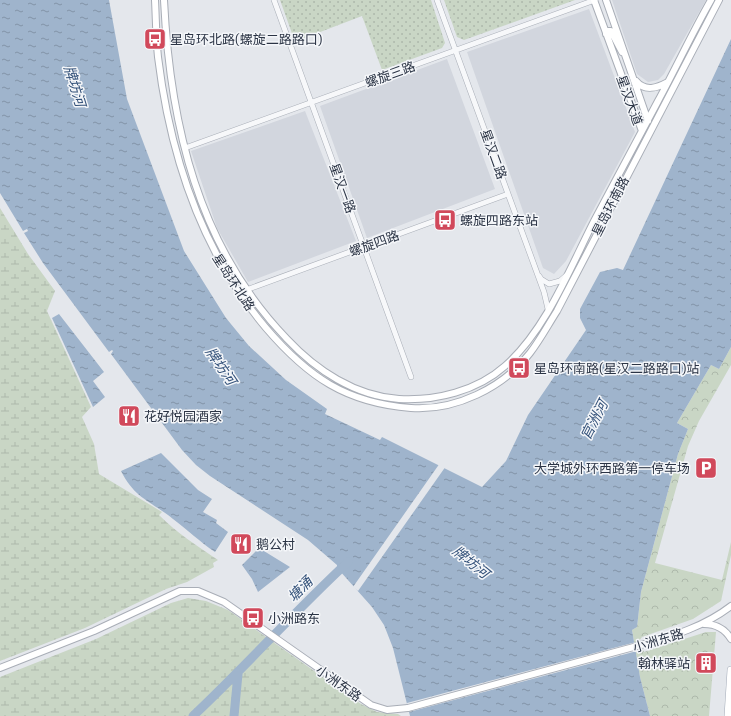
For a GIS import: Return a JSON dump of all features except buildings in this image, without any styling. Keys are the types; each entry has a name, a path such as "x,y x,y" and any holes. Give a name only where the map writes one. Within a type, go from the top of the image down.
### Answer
{"main road":[{"name":"星岛环北路","path":"155,0 157,38 164,92 180,160 192,198 208,239 240,294 266,328 291,354 331,386 354,397 385,405 420,408 446,404 479,394"},
{"name":"星岛环北路","path":"164,0 171,81 185,148 208,222 221,250 261,311 298,350 321,369 346,384 388,398 423,399 452,394 481,382"},
{"name":"星汉大道","path":"594,0 642,131 649,131 648,120 606,0"},
{"name":"星岛环南路","path":"481,382 504,367 518,354 548,310 711,0"},
{"name":"星岛环南路","path":"479,394 516,367 529,354 557,311 649,131 664,106 719,0"},
{"path":"606,34 607,31 611,31 628,60"},
{"path":"634,78 639,84 647,88 657,87 668,82"},
{"name":"小洲东路","path":"0,668 86,634 170,594 184,590 198,591 219,599 371,705 387,710 408,708 641,646 702,624 731,606"},
{"path":"702,624 718,627 726,632 731,639"},
{"path":"728,716 731,670"}],"street":[{"name":"星汉一路","path":"274,0 411,377"},
{"name":"星汉二路","path":"437,0 536,271 548,310"},
{"name":"螺旋三路","path":"185,148 594,0"},
{"name":"螺旋四路","path":"240,294 246,290 508,194"},
{"path":"536,271 541,279 550,284 560,281 567,274"}],"shaded area":[{"path":"612,0 706,0 664,74 658,80 648,82 637,74"},
{"path":"589,9 635,132 566,261 554,274 543,268 467,52"},
{"path":"447,59 495,189 367,238 320,106"},
{"path":"305,111 356,241 248,282 217,228 191,151"}],"green space":[{"path":"280,0 431,0 445,43 442,48 382,70 362,16 302,39 294,39"},
{"path":"444,0 575,0 464,40 457,37"},
{"path":"0,208 28,254 55,291 47,311 91,407 82,417 94,444 99,474 162,512 159,515 173,528 218,560 213,563 214,567 187,582 166,589 85,628 0,661"},
{"path":"731,347 731,365 699,421 688,446 655,563 722,580 731,542 731,555 721,601 693,619 642,637 639,641 644,652 706,632 716,632 709,716 650,716 640,677 632,630 637,627 641,592 678,454 688,429 677,423 711,365 719,369"},
{"path":"188,598 206,601 228,610 361,704 377,712 398,714 401,716 0,716 0,677 96,639 171,603"}],"water":[{"path":"0,0 109,0 127,99 184,251 226,318 249,346 286,380 327,409 325,414 380,440 382,437 482,487 506,461 528,415 586,330 580,318 580,309 600,272 617,268 623,270 731,39 731,347 719,369 711,365 677,423 688,429 678,454 641,592 637,627 632,630 640,677 650,716 410,716 393,648 384,625 372,607 339,570 329,575 337,569 337,565 308,540 210,476 196,465 182,450 111,354 113,351 112,350 109,352 43,263 24,233 28,231 27,229 23,231 0,193"},
{"path":"59,314 104,372 93,381 105,397 93,407 52,318"},
{"path":"161,453 198,490 212,499 203,512 217,520 216,523 228,532 215,552 138,494 126,480 121,471"},
{"path":"259,548 290,567 258,592 252,579 242,565"}],"pier":[{"path":"440,463 446,466 358,591 353,587"},
{"path":"636,642 637,651 409,712 407,703"}],"waterway":[{"name":"塘涌","path":"193,716 348,562"},
{"path":"234,716 238,674"}],"place":[{"name":"星岛环北路(螺旋二路路口)","path":"155,39"},
{"name":"螺旋四路东站","path":"445,220"},
{"name":"星岛环南路(星汉二路路口)站","path":"519,368"},
{"name":"花好悦园酒家","path":"129,416"},
{"name":"大学城外环西路第一停车场","path":"706,468"},
{"name":"鹅公村","path":"241,544"},
{"name":"小洲路东","path":"253,618"},
{"name":"翰林驿站","path":"706,663"}],"water label":[{"name":"牌坊河","path":"75,86"},
{"name":"牌坊河","path":"221,366"},
{"name":"官洲河","path":"594,420"},
{"name":"牌坊河","path":"471,562"}]}
